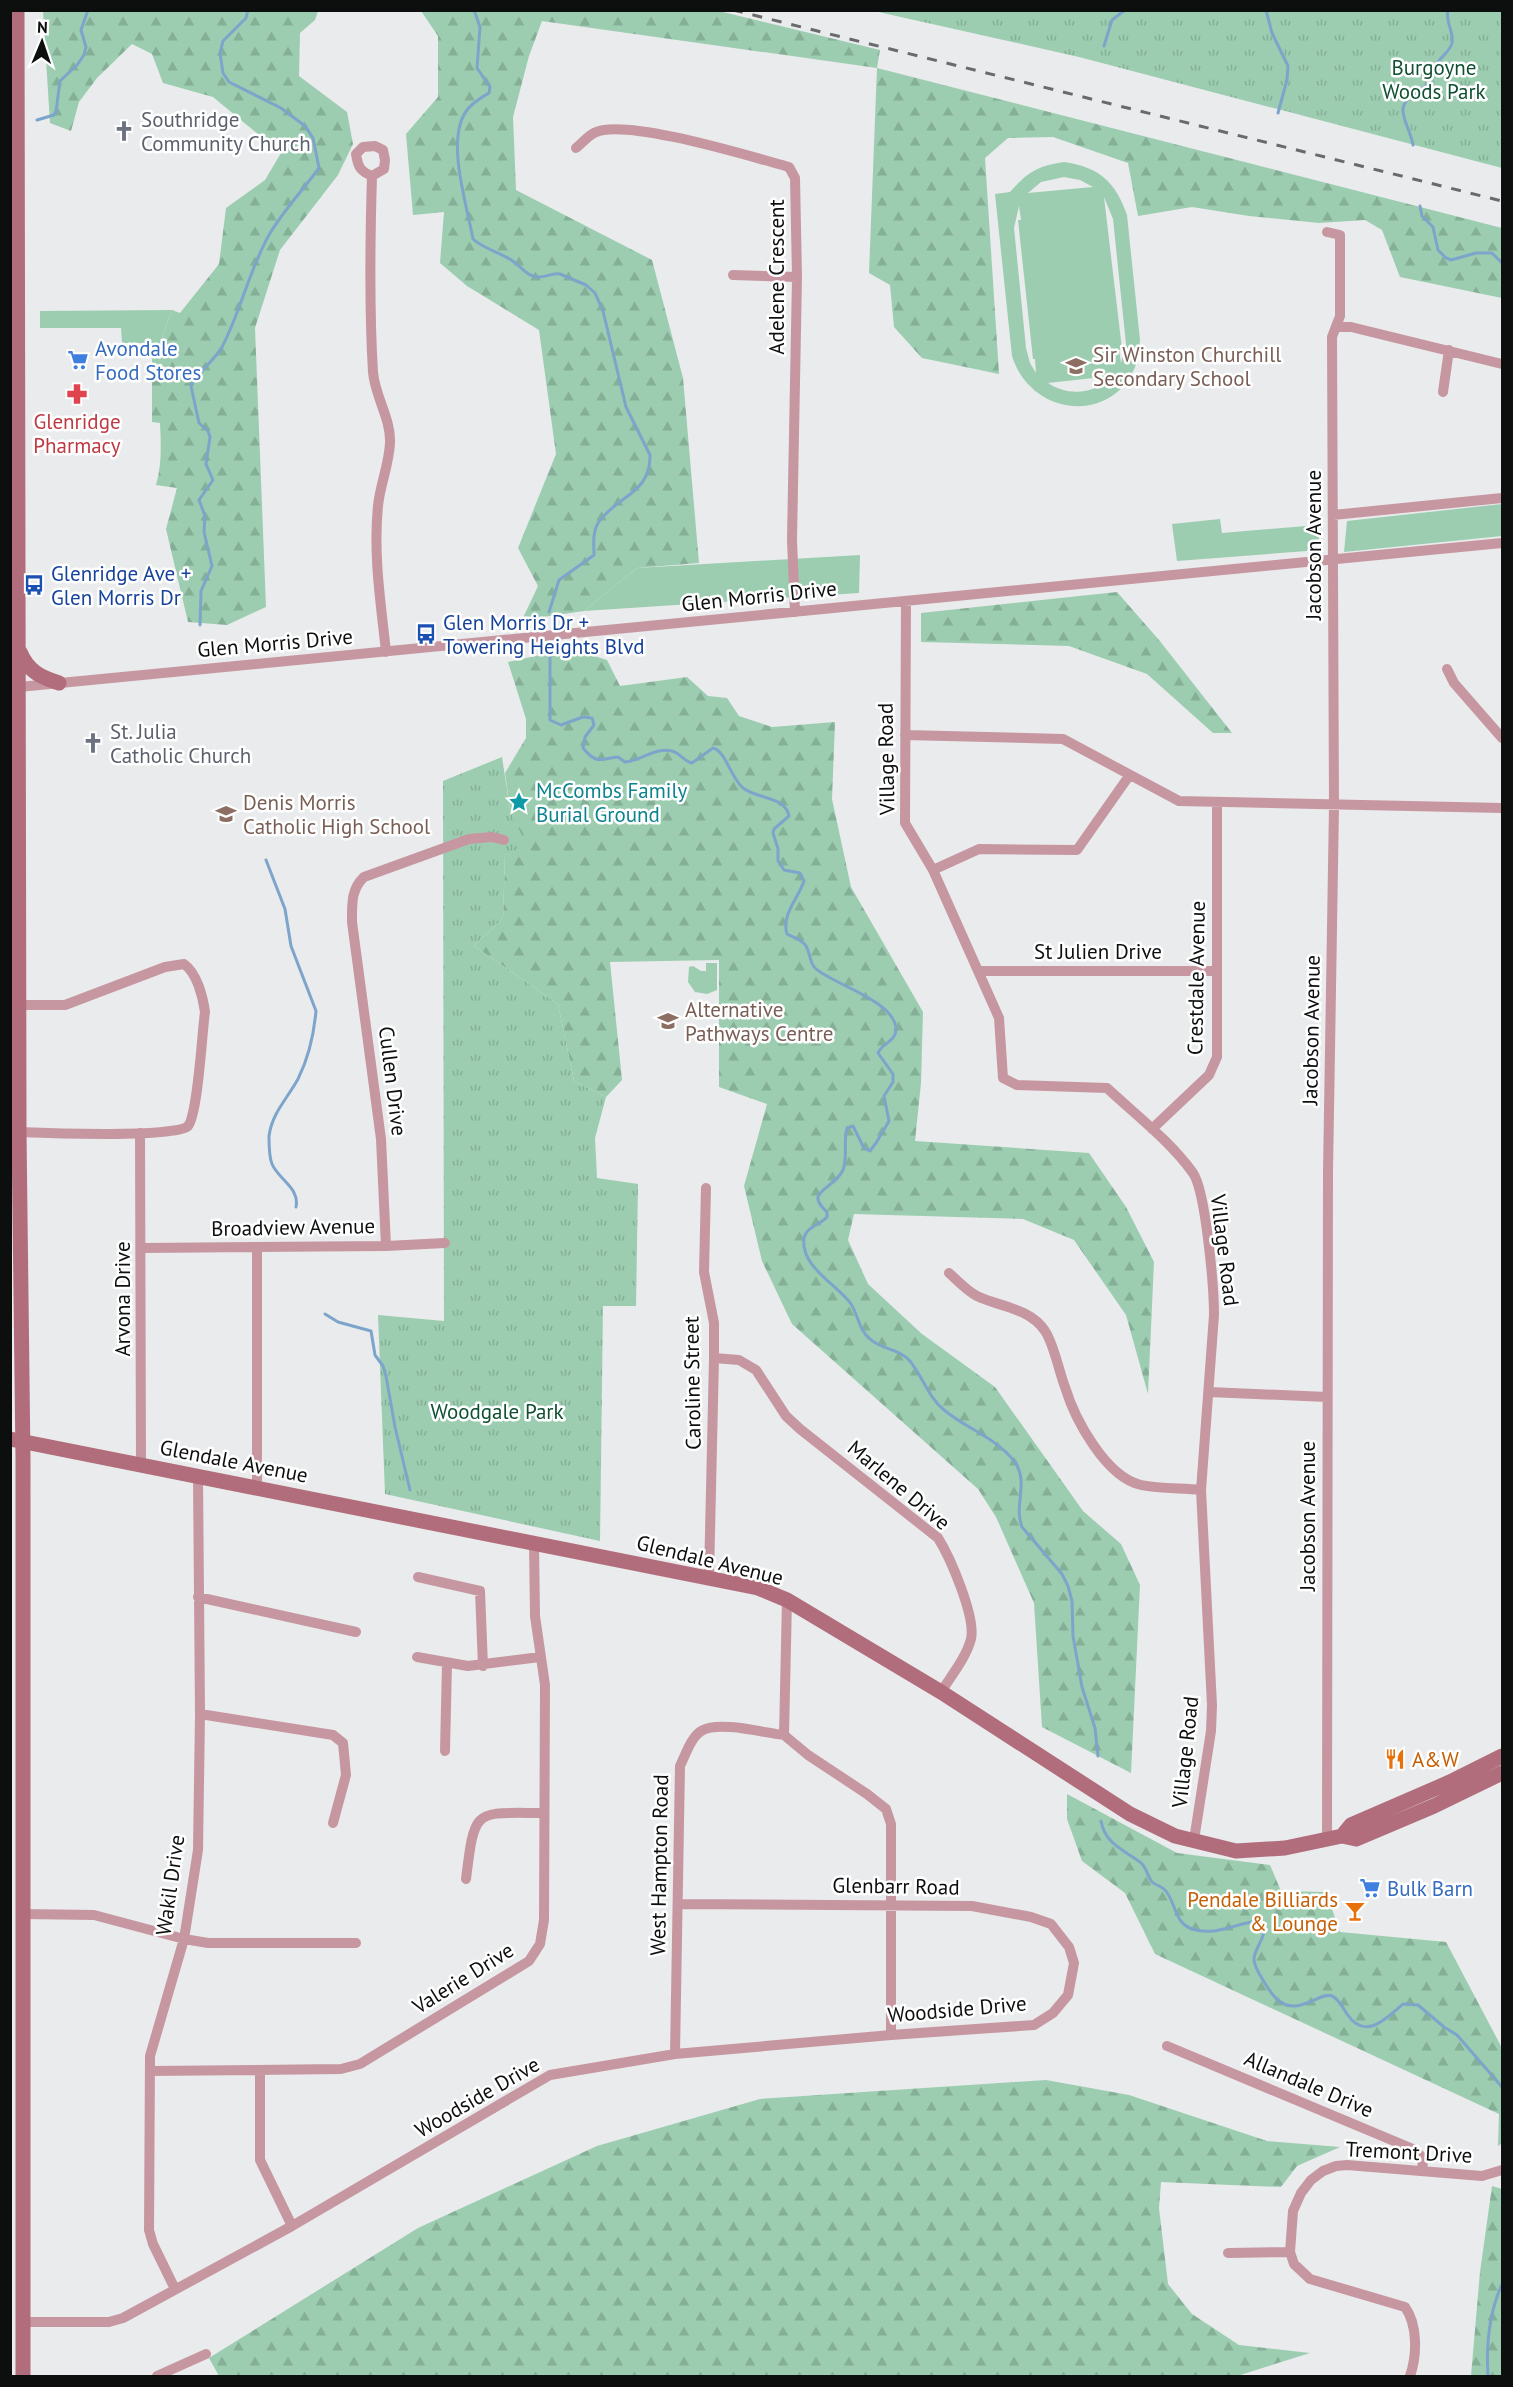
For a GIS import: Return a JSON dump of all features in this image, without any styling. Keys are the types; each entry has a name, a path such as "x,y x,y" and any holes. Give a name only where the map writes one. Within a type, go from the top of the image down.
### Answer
{"main road":[{"path":"16,10 14,600 19,687 15,937 19,1005 17,1440 23,1914 17,2191 24,2322 23,2376"},
{"path":"18,649 24,662 36,675 59,683"},
{"name":"Glendale Avenue","path":"17,1440 758,1588 787,1600 941,1692 1130,1814 1175,1836 1236,1851 1286,1848 1342,1836 1356,1839 1434,1806 1503,1773"},
{"name":"Glendale Avenue","path":"1342,1836 1351,1825 1503,1756"}],"street":[{"name":"Adelene Crescent","path":"576,148 594,132 618,128 653,133 789,167 795,178 797,277 792,540 795,612"},
{"path":"372,176 370,267 374,376 387,419 390,442 378,504 376,560 386,652"},
{"name":"Jacobson Avenue","path":"1327,231 1340,236 1340,316 1332,337 1334,806 1328,1172 1327,1841"},
{"path":"733,275 797,277"},
{"path":"1337,327 1351,327 1503,364"},
{"path":"1443,392 1449,350"},
{"path":"1333,515 1503,498"},
{"name":"Glen Morris Drive","path":"19,687 1503,543"},
{"name":"Village Road","path":"906,601 905,823 933,870 999,1018 1002,1078 1017,1085 1107,1088 1152,1129 1194,1175 1200,1192 1214,1287 1201,1490 1212,1706 1194,1840"},
{"path":"1447,669 1454,683 1503,738"},
{"path":"904,735 1063,740 1179,801 1503,808"},
{"path":"933,870 979,849 1077,850 1129,776"},
{"name":"Crestdale Avenue","path":"1152,1129 1209,1075 1217,1057 1217,802"},
{"name":"Cullen Drive","path":"386,1246 381,1139 352,921 353,896 358,883 364,877 469,839 492,837 504,840"},
{"path":"19,1005 65,1005 165,967 184,964 191,969 204,1002 205,1012 194,1108 190,1124 182,1131 140,1134 19,1132"},
{"name":"St Julien Drive","path":"979,971 1217,971"},
{"name":"Arvona Drive","path":"140,1134 141,1464"},
{"name":"Caroline Street","path":"706,1188 705,1272 714,1323 709,1577"},
{"name":"Broadview Avenue","path":"142,1248 386,1246 445,1243"},
{"path":"257,1247 257,1487"},
{"path":"949,1273 975,1295 1019,1310 1035,1319 1046,1332 1070,1402 1103,1460 1113,1469 1126,1480 1142,1485 1201,1490"},
{"name":"Marlene Drive","path":"714,1358 739,1360 756,1370 786,1416 800,1429 938,1538 948,1554 971,1622 971,1637 967,1649 941,1692"},
{"path":"1209,1392 1327,1397"},
{"name":"Wakil Drive","path":"175,2289 153,2244 149,2230 150,2056 184,1939 198,1850 200,1714 198,1476"},
{"name":"Valerie Drive","path":"150,2071 341,2069 360,2064 529,1961 540,1944 544,1920 545,1685 535,1616 534,1543"},
{"path":"418,1577 480,1591 483,1666"},
{"path":"198,1597 356,1632"},
{"path":"787,1600 784,1735 808,1755 886,1809 891,1824 891,2035"},
{"path":"417,1657 447,1663 483,1666 540,1657"},
{"path":"445,1751 447,1663"},
{"path":"200,1714 333,1735 343,1743 346,1775 333,1823"},
{"name":"West Hampton Road","path":"675,2055 680,1766 694,1738 703,1730 717,1726 784,1735"},
{"path":"466,1879 471,1838 477,1820 490,1813 544,1813"},
{"name":"Glenbarr Road","path":"678,1904 972,1906 1031,1917 1051,1924 1069,1947 1074,1964 1073,1977"},
{"path":"23,1914 94,1915 184,1939 208,1943 356,1943"},
{"name":"Woodside Drive","path":"24,2322 109,2322 123,2318 292,2226 550,2075 675,2055 891,2035 1034,2025 1053,2013 1068,1995 1073,1977"},
{"name":"Allandale Drive","path":"1167,2046 1413,2149 1422,2157 1424,2170"},
{"path":"260,2071 261,2160 292,2226"},
{"name":"Tremont Drive","path":"1290,2252 1293,2211 1311,2180 1323,2171 1347,2165 1482,2176 1503,2170"},
{"path":"1228,2253 1290,2252 1294,2264 1310,2279 1406,2307 1415,2330 1410,2376"},
{"path":"157,2376 206,2354"}],"green space":[{"path":"43,11 318,11 315,20 300,33 299,76 347,112 353,144 338,175 280,250 255,328 266,607 227,625 188,622 166,529 177,488 156,485 161,439 160,423 152,422 152,343 160,343 172,310 180,313 219,264 226,208 265,180 281,153 213,97 163,83 152,54 132,44 97,78 79,102 71,131 50,123"},
{"path":"421,11 719,11 880,50 877,68 542,21 529,56 513,117 516,190 652,260 683,378 699,563 637,568 584,611 522,620 538,586 518,548 556,454 539,330 467,286 440,263 444,212 413,215 406,134 438,97 438,36"},
{"name":"Burgoyne Woods Park","path":"874,11 1502,11 1502,168 1079,57"},
{"path":"877,68 1502,228 1502,298 1400,277 1382,230 1365,220 1319,223 1249,216 1192,207 1138,216 1128,163 1053,137 1008,138 985,158 999,374 922,358 894,327 890,285 869,273"},
{"path":"1064,162 1077,164 1105,178 1118,194 1127,215 1140,340 1139,353 1128,380 1114,395 1095,404 1076,406 1056,402 1038,393 1022,377 1012,356 995,194 1010,192 1022,179 1034,171","holes":["1064,177 1080,180 1093,187 1028,193 1041,182","1104,197 1113,219 1126,344 1121,363 1119,350 1122,349","1019,206 1021,220 1018,220 1036,373 1030,363 1026,348 1014,228","1111,376 1098,387 1081,392 1064,390 1048,383"]},
{"path":"172,310 160,343 122,343 121,328 40,328 40,311"},
{"path":"1502,504 1502,536 1344,552 1347,521"},
{"path":"1220,519 1222,533 1318,525 1320,550 1177,561 1172,524"},
{"path":"860,555 859,593 584,611 637,568"},
{"path":"1117,592 1159,640 1232,733 1213,733 1147,674 1069,646 921,642 921,613"},
{"path":"584,653 607,660 620,686 687,677 708,696 727,698 739,716 772,727 835,722 832,799 851,887 923,1012 921,1083 915,1141 1089,1153 1126,1207 1154,1262 1148,1394 1126,1315 1074,1240 1023,1219 854,1214 848,1240 868,1284 922,1334 995,1387 1083,1511 1121,1544 1140,1585 1131,1773 1042,1727 1034,1603 996,1517 978,1489 792,1324 762,1261 744,1186 767,1104 719,1087 719,960 610,962 622,1080 606,1097 574,1081 558,1004 474,946 503,918 505,855 526,847 510,809 505,773 526,738 526,719 508,662 540,655"},
{"name":"Woodgale Park","path":"502,757 510,809 527,847 505,855 503,918 474,946 558,1004 574,1081 606,1097 595,1138 597,1178 638,1184 636,1306 603,1306 600,1541 385,1494 378,1315 444,1321 443,781"},
{"path":"706,963 717,963 717,990 707,994 695,992 688,982 689,967 693,966 706,971"},
{"path":"1067,1794 1177,1853 1270,1865 1281,1891 1326,1892 1340,1932 1446,1942 1502,2048 1502,2143 1498,2146 1499,2114 1155,1954 1125,1893 1082,1861 1067,1819"},
{"path":"1046,2080 1129,2095 1267,2141 1340,2147 1297,2166 1281,2187 1161,2182 1159,2208 1168,2284 1192,2314 1239,2345 1310,2353 1237,2376 219,2376 209,2358 418,2228 597,2146 760,2099"},
{"path":"1492,2186 1502,2189 1502,2376 1471,2376 1480,2272"}],"waterway":[{"path":"37,120 54,115 60,81 84,55 86,47 81,30 88,10"},
{"path":"200,625 201,591 212,566 204,532 205,516 199,500 213,480 206,464 210,437 208,431 199,423 191,386 222,347 269,235 319,168 313,138 305,126 281,108 229,82 223,73 220,53 223,41 246,18 248,10"},
{"path":"474,10 480,27 477,68 490,87 489,93 467,110 461,122 458,138 460,173 473,239 509,259 530,275 540,277 560,274 586,285 595,293 603,311 626,407 650,455 649,468 639,487 614,506 598,523 594,535 594,555 559,580 549,612"},
{"path":"1104,46 1112,20 1125,10"},
{"path":"1266,10 1272,33 1288,66 1287,80 1278,113"},
{"path":"1413,145 1403,109 1407,100 1429,83 1437,64 1451,46 1448,10"},
{"path":"1420,206 1422,216 1433,227 1438,250 1446,258 1451,260 1476,253 1492,253 1502,263"},
{"path":"550,642 550,720 561,725 583,717 592,718 594,725 585,737 583,748 592,757 599,760 618,757 625,762 666,750 675,752 692,763 713,748 725,759 743,788 782,805 789,816 774,829 773,833 778,849 778,861 784,870 800,873 804,881 786,920 787,934 804,944 815,968 874,1001 892,1018 896,1032 878,1053 893,1074 893,1082 884,1096 889,1121 870,1151 864,1148 853,1126 847,1128 843,1170 818,1197 819,1203 827,1212 827,1217 807,1231 804,1248 814,1267 851,1304 866,1335 875,1343 906,1357 944,1410 990,1439 1014,1461 1019,1469 1021,1477 1019,1510 1022,1527 1062,1574 1068,1586 1072,1601 1073,1636 1082,1687 1095,1728 1098,1756"},
{"path":"266,860 285,909 291,946 316,1011 305,1063 277,1113 269,1136 272,1164 292,1189 296,1207"},
{"path":"325,1314 338,1322 371,1331 375,1355 383,1366 386,1376 410,1490"},
{"path":"1101,1821 1111,1841 1142,1864 1152,1882 1168,1894 1178,1916 1186,1926 1201,1931 1210,1931 1260,1921 1264,1930 1254,1963 1268,1988 1277,1999 1286,2005 1295,2006 1332,1996 1339,2001 1354,2022 1368,2027 1383,2021 1403,2004 1418,2005 1457,2035 1502,2087"},
{"path":"1488,2376 1489,2329 1502,2284"}],"railway":[{"path":"733,10 1502,201"}],"place":[{"name":"Southridge Community Church","path":"124,131"},
{"name":"Avondale Food Stores","path":"78,360"},
{"name":"Sir Winston Churchill Secondary School","path":"1076,366"},
{"name":"Glenridge Pharmacy","path":"77,394"},
{"name":"Glenridge Ave + Glen Morris Dr","path":"34,585"},
{"name":"Glen Morris Dr + Towering Heights Blvd","path":"426,634"},
{"name":"St. Julia Catholic Church","path":"93,743"},
{"name":"McCombs Family Burial Ground","path":"519,802"},
{"name":"Denis Morris Catholic High School","path":"226,814"},
{"name":"Alternative Pathways Centre","path":"668,1021"},
{"name":"A&W","path":"1395,1759"},
{"name":"Bulk Barn","path":"1370,1888"},
{"name":"Pendale Billiards & Lounge","path":"1355,1911"}]}
